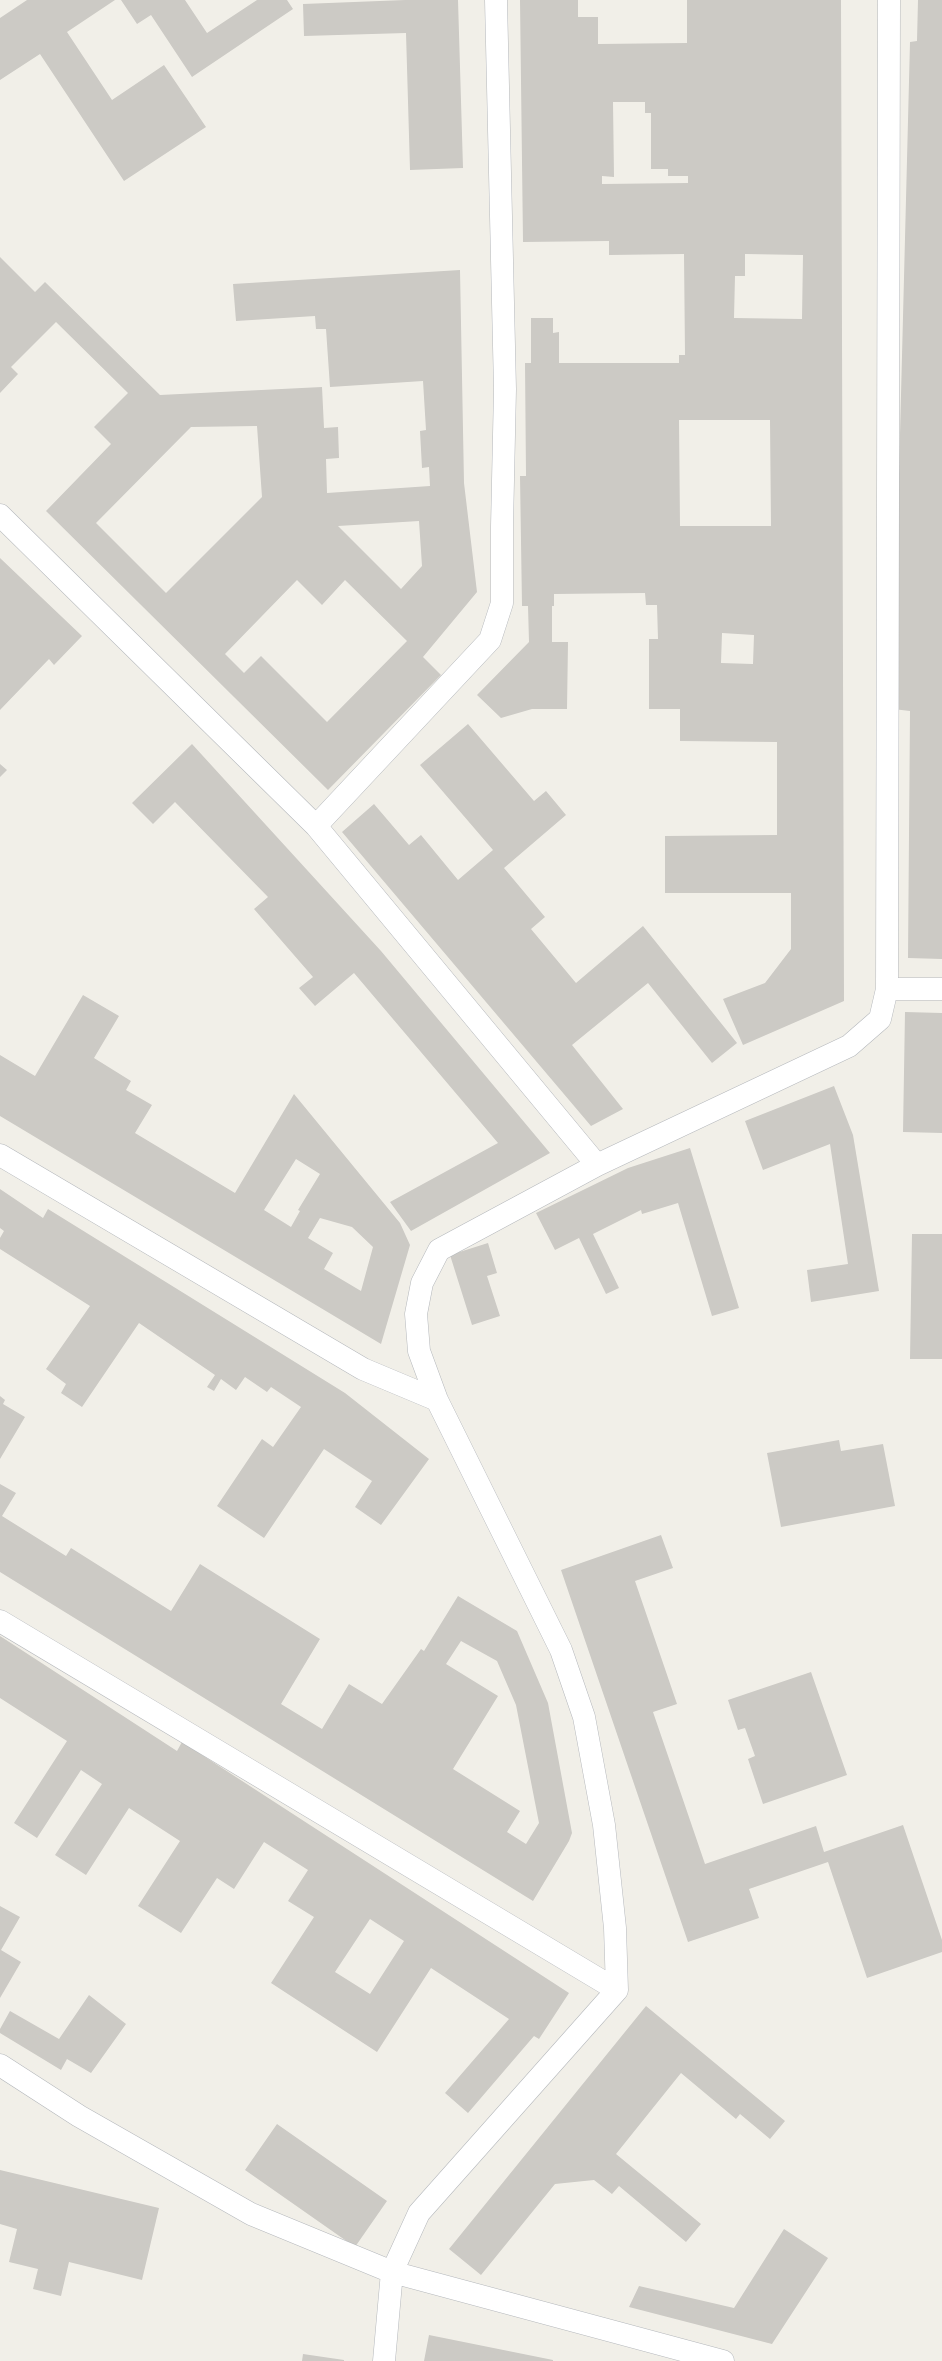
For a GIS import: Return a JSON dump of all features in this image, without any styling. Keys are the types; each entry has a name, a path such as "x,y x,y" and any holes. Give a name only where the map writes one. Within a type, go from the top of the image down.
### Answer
{"street":[{"path":"316,826 490,640 502,603 505,389 496,0"},
{"path":"384,2361 392,2272 419,2213 617,1990 615,1928 604,1825 584,1717 561,1650 437,1400 419,1351 416,1314 422,1283 439,1250 597,1165 849,1046 880,1019 887,989 889,0"},
{"path":"0,515 316,826 597,1165"},
{"path":"887,989 942,989"},
{"path":"0,1155 363,1369 437,1400"},
{"path":"0,1621 617,1990"},
{"path":"0,2065 79,2116 251,2214 392,2272 723,2361"}],"building":[{"path":"27,0 115,0 67,32 112,100 164,65 206,127 124,181 40,54 0,80 0,18"},
{"path":"121,0 185,0 207,33 257,0 287,0 293,9 192,77 151,15 137,24"},
{"path":"405,0 458,0 463,168 410,170 406,33 304,36 303,4"},
{"path":"520,0 578,0 578,17 598,17 598,44 687,43 687,0 841,0 844,1001 743,1045 723,999 765,983 791,949 791,893 665,893 665,836 777,835 777,742 680,741 680,709 649,709 649,639 658,639 657,605 646,605 645,593 554,594 554,606 552,606 552,642 568,642 567,709 532,709 501,718 477,695 529,642 528,606 522,606 520,476 526,476 525,363 531,363 531,318 553,318 553,333 559,332 559,363 679,363 679,355 685,355 684,254 609,255 609,241 523,242","holes":["613,102 645,102 645,113 651,113 651,169 668,169 668,176 688,176 688,183 602,184 602,176 614,177","745,254 803,255 802,319 734,318 735,276 745,276","679,420 770,420 771,526 680,526","722,633 754,635 753,664 721,663"]},
{"path":"918,0 942,0 942,959 908,958 910,711 893,709 910,42 917,41"},
{"path":"0,257 35,292 45,282 160,395 322,387 324,428 338,427 339,458 326,459 327,493 430,486 429,467 422,468 420,431 426,430 423,381 330,387 326,329 316,329 315,316 236,321 233,284 460,270 464,483 477,592 423,657 441,675 328,790 46,511 111,444 94,427 128,393 56,322 11,367 18,374 0,393","holes":["257,426 262,497 166,593 96,523 191,427","419,521 422,566 401,589 338,526","297,580 322,605 345,580 407,641 327,722 261,656 244,673 225,654"]},
{"path":"0,558 82,636 54,665 49,659 0,710"},
{"path":"468,724 534,801 546,791 566,815 504,868 545,917 531,929 576,983 643,926 737,1043 712,1063 648,983 572,1045 623,1109 591,1126 342,832 374,804 409,845 421,835 458,880 493,850 420,765"},
{"path":"192,744 381,951 550,1153 411,1231 390,1202 498,1143 354,973 315,1006 299,988 313,977 254,909 268,897 175,802 153,824 132,803"},
{"path":"0,764 7,770 0,777"},
{"path":"83,995 119,1016 94,1058 131,1081 126,1090 152,1105 135,1133 235,1193 294,1094 400,1223 410,1245 381,1344 0,1116 0,1055 35,1076","holes":["296,1159 320,1174 298,1210 300,1211 291,1227 264,1210","320,1218 352,1227 373,1247 361,1291 324,1269 333,1253 308,1238"]},
{"path":"905,1012 942,1013 942,1133 903,1132"},
{"path":"834,1086 853,1135 879,1291 811,1302 807,1270 848,1264 830,1144 763,1170 745,1121"},
{"path":"690,1148 739,1308 712,1316 678,1203 642,1214 641,1210 593,1234 619,1288 606,1294 579,1238 555,1250 536,1213 628,1168"},
{"path":"0,1189 43,1218 48,1209 345,1393 429,1459 381,1525 355,1507 372,1481 324,1449 264,1538 217,1506 262,1439 273,1447 301,1407 271,1387 267,1392 245,1377 236,1390 221,1379 214,1391 207,1387 215,1375 139,1323 82,1407 61,1393 66,1384 46,1369 90,1306 0,1249 0,1238 4,1231 0,1228"},
{"path":"912,1234 942,1234 942,1359 910,1359"},
{"path":"488,1243 497,1273 487,1276 500,1316 472,1325 450,1255"},
{"path":"0,1396 5,1400 3,1404 25,1417 0,1459"},
{"path":"839,1440 841,1451 883,1444 895,1506 781,1527 767,1453"},
{"path":"0,1484 16,1493 2,1516 66,1556 71,1548 171,1611 200,1564 320,1639 281,1704 322,1729 349,1684 382,1704 421,1649 424,1651 458,1596 517,1631 548,1703 572,1833 569,1841 533,1901 0,1572","holes":["461,1641 497,1661 516,1705 539,1823 526,1844 507,1832 520,1811 453,1769 498,1696 446,1664"]},
{"path":"661,1535 673,1568 635,1581 677,1704 653,1712 705,1864 816,1826 824,1852 903,1825 942,1940 942,1952 867,1978 828,1862 749,1889 759,1918 688,1942 561,1570"},
{"path":"0,1636 177,1751 182,1742 569,1993 539,2039 534,2036 468,2113 445,2093 509,2019 431,1968 377,2052 271,1983 314,1917 288,1901 308,1870 264,1842 234,1889 217,1878 181,1933 138,1906 180,1841 129,1808 86,1875 55,1855 102,1784 81,1770 37,1838 14,1823 67,1741 0,1698","holes":["370,1919 404,1941 370,1994 335,1972"]},
{"path":"811,1672 847,1775 763,1804 748,1759 755,1756 745,1728 738,1730 728,1700"},
{"path":"0,1906 20,1917 1,1950 21,1962 0,1998"},
{"path":"89,1995 126,2024 91,2073 67,2059 61,2070 0,2033 0,2029 10,2011 59,2039"},
{"path":"646,2006 785,2121 770,2139 740,2114 736,2119 681,2073 616,2154 701,2224 686,2242 619,2186 612,2194 594,2180 555,2184 481,2275 449,2249"},
{"path":"277,2124 387,2201 355,2247 245,2170"},
{"path":"0,2170 159,2208 142,2280 69,2262 61,2296 33,2289 38,2269 9,2262 17,2229 0,2224"},
{"path":"784,2229 828,2258 772,2344 629,2307 639,2286 734,2308"},
{"path":"429,2335 553,2360 553,2361 424,2361"},
{"path":"303,2354 344,2360 344,2361 302,2361"}]}
